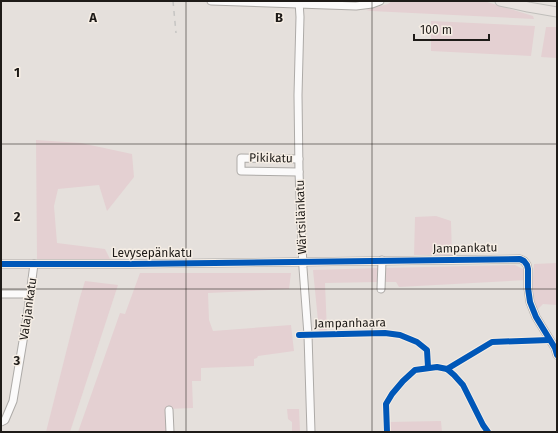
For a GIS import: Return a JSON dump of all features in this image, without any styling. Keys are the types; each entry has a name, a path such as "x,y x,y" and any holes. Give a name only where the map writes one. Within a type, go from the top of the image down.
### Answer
{"main road":[{"path":"500,1 557,12"}],"street":[{"path":"211,1 356,6 372,4 380,1"},
{"name":"Wärtsilänkatu","path":"300,3 298,95 299,172 308,335 311,432"},
{"name":"Pikikatu","path":"299,159 241,158 241,171 299,172"},
{"name":"Jampankatu","path":"303,262 520,259 524,261 528,269 530,302 536,317 555,348 557,355"},
{"path":"381,289 382,260"},
{"name":"Levysepänkatu","path":"1,264 303,262"},
{"name":"Valajankatu","path":"1,422 5,420 13,401 27,318 34,264"},
{"path":"1,294 30,294"},
{"path":"169,410 170,432"}],"shaded area":[{"path":"392,1 484,1 533,16 534,19 366,10 388,4"},
{"path":"431,21 535,26 531,56 431,51"},
{"path":"546,27 557,27 557,58 541,57"},
{"path":"36,140 81,143 132,154 134,177 107,211 99,185 58,189 54,206 57,243 105,249 110,259 37,259"},
{"path":"436,216 451,221 452,255 414,255 415,217"},
{"path":"557,263 557,305 543,304 537,310 533,298 534,264"},
{"path":"515,265 525,270 526,280 399,287 396,282 383,282 383,268"},
{"path":"379,268 379,282 325,283 327,332 319,331 313,270"},
{"path":"140,273 291,273 289,289 208,293 209,320 213,331 291,325 294,351 258,356 254,359 254,366 201,368 201,381 192,381 193,408 167,409 167,432 78,432 120,313 125,314"},
{"path":"85,281 118,285 70,432 46,432 80,297"},
{"path":"287,409 299,409 300,432 292,432 292,422 288,419"},
{"path":"441,421 442,432 389,432 388,422"}],"railway":[{"path":"173,1 176,33"}],"cycle path":[{"path":"1,264 130,264 520,259 524,261 528,269 530,302 536,317 555,348 557,355"},
{"name":"Jampanhaara","path":"299,335 385,333 400,335 417,342 427,350 428,367"},
{"path":"447,369 492,342 549,340"},
{"path":"387,432 386,404 392,394 415,370 437,367 447,369 463,385 488,432"}]}
